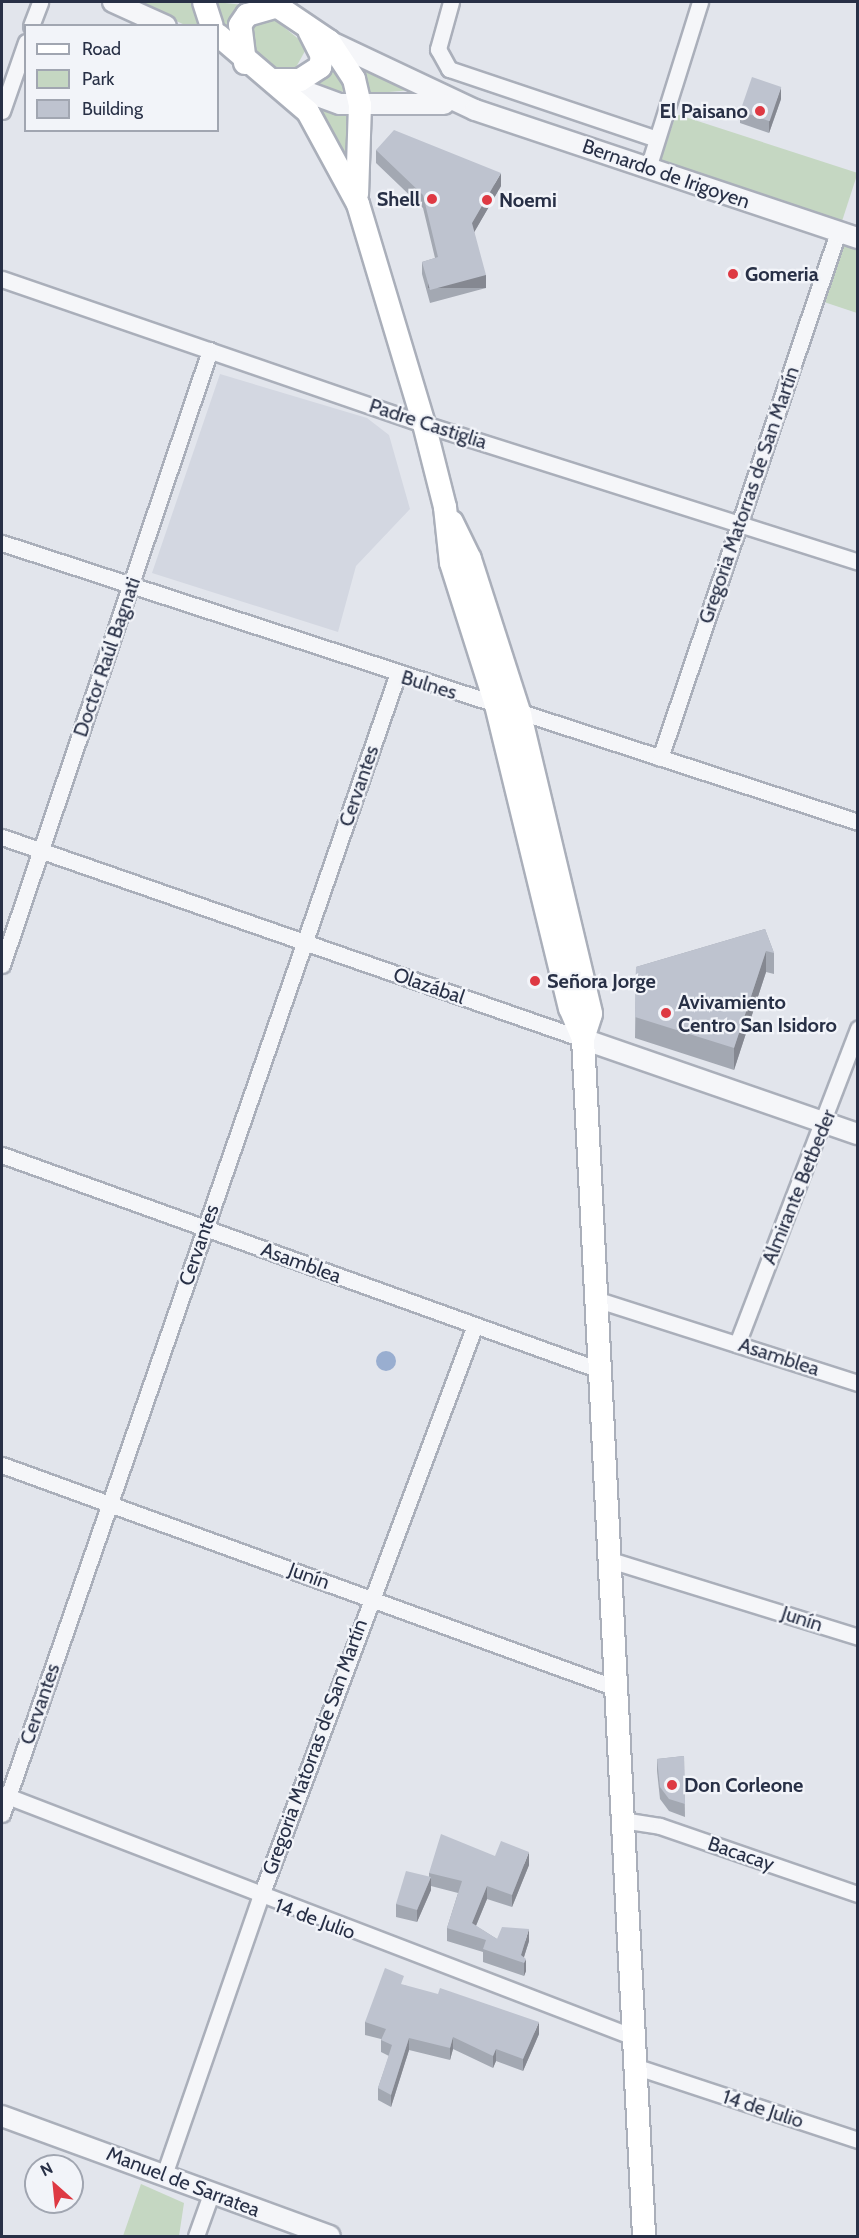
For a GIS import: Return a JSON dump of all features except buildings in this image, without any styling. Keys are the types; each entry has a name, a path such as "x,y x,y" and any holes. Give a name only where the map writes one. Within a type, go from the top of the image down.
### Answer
{"main road":[{"path":"204,2 211,24"},
{"path":"245,63 240,26 247,15 269,3"},
{"name":"Bernardo de Irigoyen","path":"269,3 329,41"},
{"path":"275,80 300,80 320,67 320,50 306,26"},
{"path":"219,36 245,63"},
{"path":"329,41 354,79 360,105 358,204"},
{"name":"Bernardo de Irigoyen","path":"245,63 275,80"},
{"path":"275,80 318,124 358,204 424,424 445,507 451,563 496,705 570,1008 583,1039 598,1300 632,2037 644,2236"},
{"path":"445,507 470,559 520,715 591,1014 583,1039"}],"street":[{"path":"33,24 40,2"},
{"path":"113,2 162,24"},
{"name":"Bernardo de Irigoyen","path":"451,2 438,49 441,60 460,76 657,139"},
{"path":"648,168 700,2"},
{"name":"Bernardo de Irigoyen","path":"329,41 475,110 858,238"},
{"path":"2,111 24,48"},
{"name":"Bernardo de Irigoyen","path":"219,50 245,63"},
{"name":"Bernardo de Irigoyen","path":"275,80 320,99 360,105 418,101 475,110"},
{"name":"Gregoria Matorras de San Martín","path":"660,758 838,232"},
{"name":"Padre Castiglia","path":"2,279 424,424 740,522 858,562"},
{"name":"Doctor Raúl Bagnati","path":"2,965 210,350"},
{"name":"Bulnes","path":"2,543 397,676 496,705 520,715 858,822"},
{"name":"Cervantes","path":"2,1814 5,1796 110,1503 397,676"},
{"name":"Olazábal","path":"2,837 858,1134"},
{"name":"Almirante Betbeder","path":"737,1344 824,1122 858,1028"},
{"name":"Asamblea","path":"2,1155 600,1370"},
{"name":"Asamblea","path":"598,1300 858,1383"},
{"name":"Gregoria Matorras de San Martín","path":"165,2172 260,1898 370,1598 475,1325"},
{"name":"Junín","path":"2,1465 616,1688"},
{"name":"Junín","path":"609,1560 858,1637"},
{"name":"14 de Julio","path":"5,1796 260,1898 632,2037"},
{"name":"Bacacay","path":"622,1820 660,1826 858,1894"},
{"name":"14 de Julio","path":"634,2066 858,2140"},
{"name":"Manuel de Sarratea","path":"2,2116 165,2172 211,2194 330,2236"},
{"path":"196,2236 211,2194"}],"shaded area":[{"path":"220,374 367,418 389,435 410,509 356,566 338,632 152,573"}],"green space":[{"path":"135,2 196,2 202,24 183,24"},
{"path":"216,2 244,5 228,33 221,15"},
{"path":"263,17 274,19 301,41 305,51 295,69 272,67 252,51 252,26"},
{"path":"332,60 351,93 310,86 324,78"},
{"path":"358,67 411,90 367,94"},
{"path":"318,107 350,113 349,171"},
{"path":"676,114 858,173 842,222 660,163"},
{"path":"841,243 857,248 857,313 821,301"},
{"path":"141,2184 184,2203 179,2236 123,2236"}],"water":[{"path":"386,1351 393,1354 396,1361 393,1368 386,1371 379,1368 376,1361 379,1354"}],"place":[{"name":"El Paisano","path":"760,111"},
{"name":"Shell","path":"432,199"},
{"name":"Noemi","path":"487,200"},
{"name":"Gomeria","path":"733,274"},
{"name":"Señora Jorge","path":"535,981"},
{"name":"Avivamiento Centro San Isidoro","path":"666,1013"},
{"name":"Don Corleone","path":"672,1785"}]}
